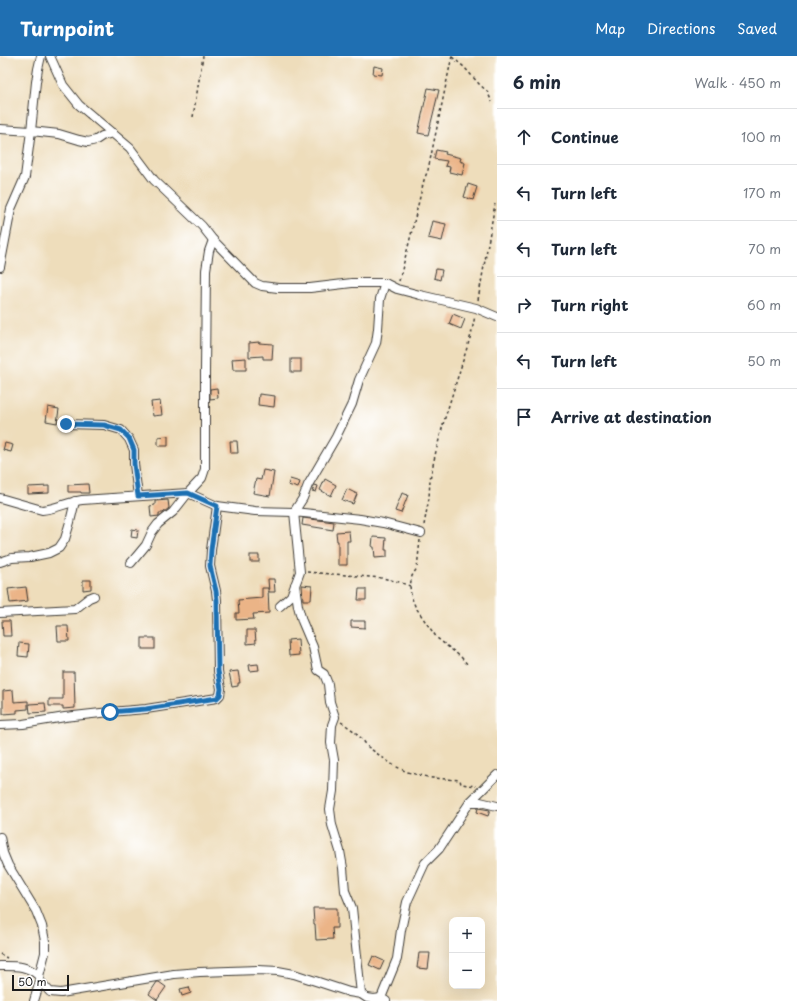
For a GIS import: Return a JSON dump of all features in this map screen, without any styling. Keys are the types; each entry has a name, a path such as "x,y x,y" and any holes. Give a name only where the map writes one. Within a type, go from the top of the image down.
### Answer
{"street":[{"path":"0,267 11,209 25,177 36,82 41,56"},
{"path":"50,56 63,85 79,105 130,148 154,180 202,226 213,240 255,283 262,286 278,288 310,288 352,283 385,284 397,289 476,308 497,317"},
{"path":"0,129 58,134 88,142 113,133"},
{"path":"131,563 146,545 152,532 158,524 173,512 202,478 205,469 206,270 213,240"},
{"path":"280,606 291,596 300,572 294,512 336,437 352,404 359,380 376,342 380,299 385,284"},
{"path":"66,424 104,425 121,430 129,438 134,450 134,464 138,496"},
{"path":"0,498 42,510 62,506 75,501 188,493 217,506 255,511 294,512 360,519 383,523 421,533"},
{"path":"0,562 12,558 30,557 59,548 70,522 75,501"},
{"path":"0,725 23,724 64,717 146,709 217,698 220,695 221,689 218,671 216,591 210,566 217,506"},
{"path":"295,585 302,621 313,646 318,670 324,674 328,684 330,702 335,717 332,725 331,743 334,760 330,809 332,825 340,851 345,891 352,908 361,994"},
{"path":"0,613 75,609 94,596"},
{"path":"0,966 23,967 34,971 50,992 61,993 174,974 258,970 278,971 294,974 349,992 361,994 367,998 379,1000 397,959 407,902 425,864 439,848 470,802 497,775"},
{"path":"470,802 480,802 497,806"},
{"path":"0,837 3,852 8,865 36,911 42,926 45,941 45,953 34,1001"}],"path":[{"path":"193,117 203,56"},
{"path":"397,289 424,180 428,170 452,57 464,66 487,91 492,102"},
{"path":"468,665 461,657 437,638 415,606 411,596 410,586 412,576 417,568 421,533 429,498 430,479 436,451 444,421 472,335 495,204"},
{"path":"300,572 383,578 410,586"},
{"path":"335,717 354,731 368,747 393,765 407,772 432,778 460,780 461,784 483,788"}],"building":[{"path":"374,66 383,68 382,75 373,74"},
{"path":"428,88 439,90 428,135 418,133"},
{"path":"436,150 461,158 460,161 465,163 462,175 449,172 450,167 445,166 447,161 434,159"},
{"path":"468,184 477,187 473,200 464,197"},
{"path":"432,221 446,224 442,241 428,238"},
{"path":"436,269 442,270 440,280 434,278"},
{"path":"453,314 465,319 461,329 449,324"},
{"path":"259,342 273,344 272,359 263,359 263,356 249,357 249,343"},
{"path":"246,358 246,370 233,370 232,359"},
{"path":"291,359 301,359 301,372 291,372"},
{"path":"217,388 218,398 210,399 210,389"},
{"path":"259,394 275,396 274,407 258,405"},
{"path":"160,401 162,415 153,416 151,402"},
{"path":"48,407 59,409 57,423 46,421"},
{"path":"168,436 168,446 158,446 158,437"},
{"path":"230,441 237,441 238,453 231,453"},
{"path":"5,443 13,445 11,452 3,450"},
{"path":"263,470 274,472 270,496 253,493 256,479 261,480"},
{"path":"290,479 300,482 298,488 288,485"},
{"path":"325,479 336,485 331,496 320,490"},
{"path":"88,484 89,493 68,492 68,485"},
{"path":"315,485 318,486 316,492 312,491"},
{"path":"49,486 49,493 28,494 28,487"},
{"path":"347,489 357,494 353,504 342,500"},
{"path":"402,493 408,495 401,513 395,511"},
{"path":"168,500 169,508 163,513 159,513 159,516 151,517 150,506 155,505 155,501"},
{"path":"303,518 334,522 333,530 302,525"},
{"path":"132,529 138,530 137,538 131,537"},
{"path":"349,531 350,541 347,541 347,565 338,565 338,541 336,532"},
{"path":"373,537 386,538 385,550 387,550 387,557 375,558 374,547 372,547"},
{"path":"250,555 259,555 259,562 250,562"},
{"path":"268,579 274,579 275,592 269,592"},
{"path":"83,580 91,580 91,589 83,590"},
{"path":"302,585 312,586 311,600 303,600"},
{"path":"26,587 28,601 10,603 8,589"},
{"path":"262,588 268,588 269,613 253,614 254,619 236,620 236,613 239,613 238,600 262,598"},
{"path":"359,589 366,589 366,600 358,600"},
{"path":"2,621 10,621 11,636 3,636"},
{"path":"351,621 365,621 365,628 351,627"},
{"path":"57,626 68,626 69,641 58,641"},
{"path":"247,630 255,630 256,643 247,644"},
{"path":"142,638 155,638 155,649 142,649"},
{"path":"298,639 299,655 289,656 288,640"},
{"path":"19,643 29,644 28,657 18,656"},
{"path":"258,664 259,670 250,671 249,665"},
{"path":"238,671 240,683 238,683 238,686 232,687 229,672"},
{"path":"63,672 74,672 75,708 63,709 63,706 49,706 49,699 63,699"},
{"path":"13,690 14,702 28,701 28,709 17,710 17,713 3,714 3,691"},
{"path":"45,703 46,712 30,713 29,704"},
{"path":"478,808 490,810 488,816 477,812"},
{"path":"313,908 337,908 337,928 332,928 333,939 316,940"},
{"path":"419,953 430,953 428,969 417,968"},
{"path":"373,956 384,961 380,970 369,965"},
{"path":"157,982 166,987 157,1000 149,994"},
{"path":"189,987 191,993 182,996 180,989"}],"route":[{"path":"66,424 104,425 121,430 129,438 134,450 134,464 138,496 188,493 217,506 210,566 216,591 218,671 221,689 220,695 217,698 185,704 110,712"}]}
